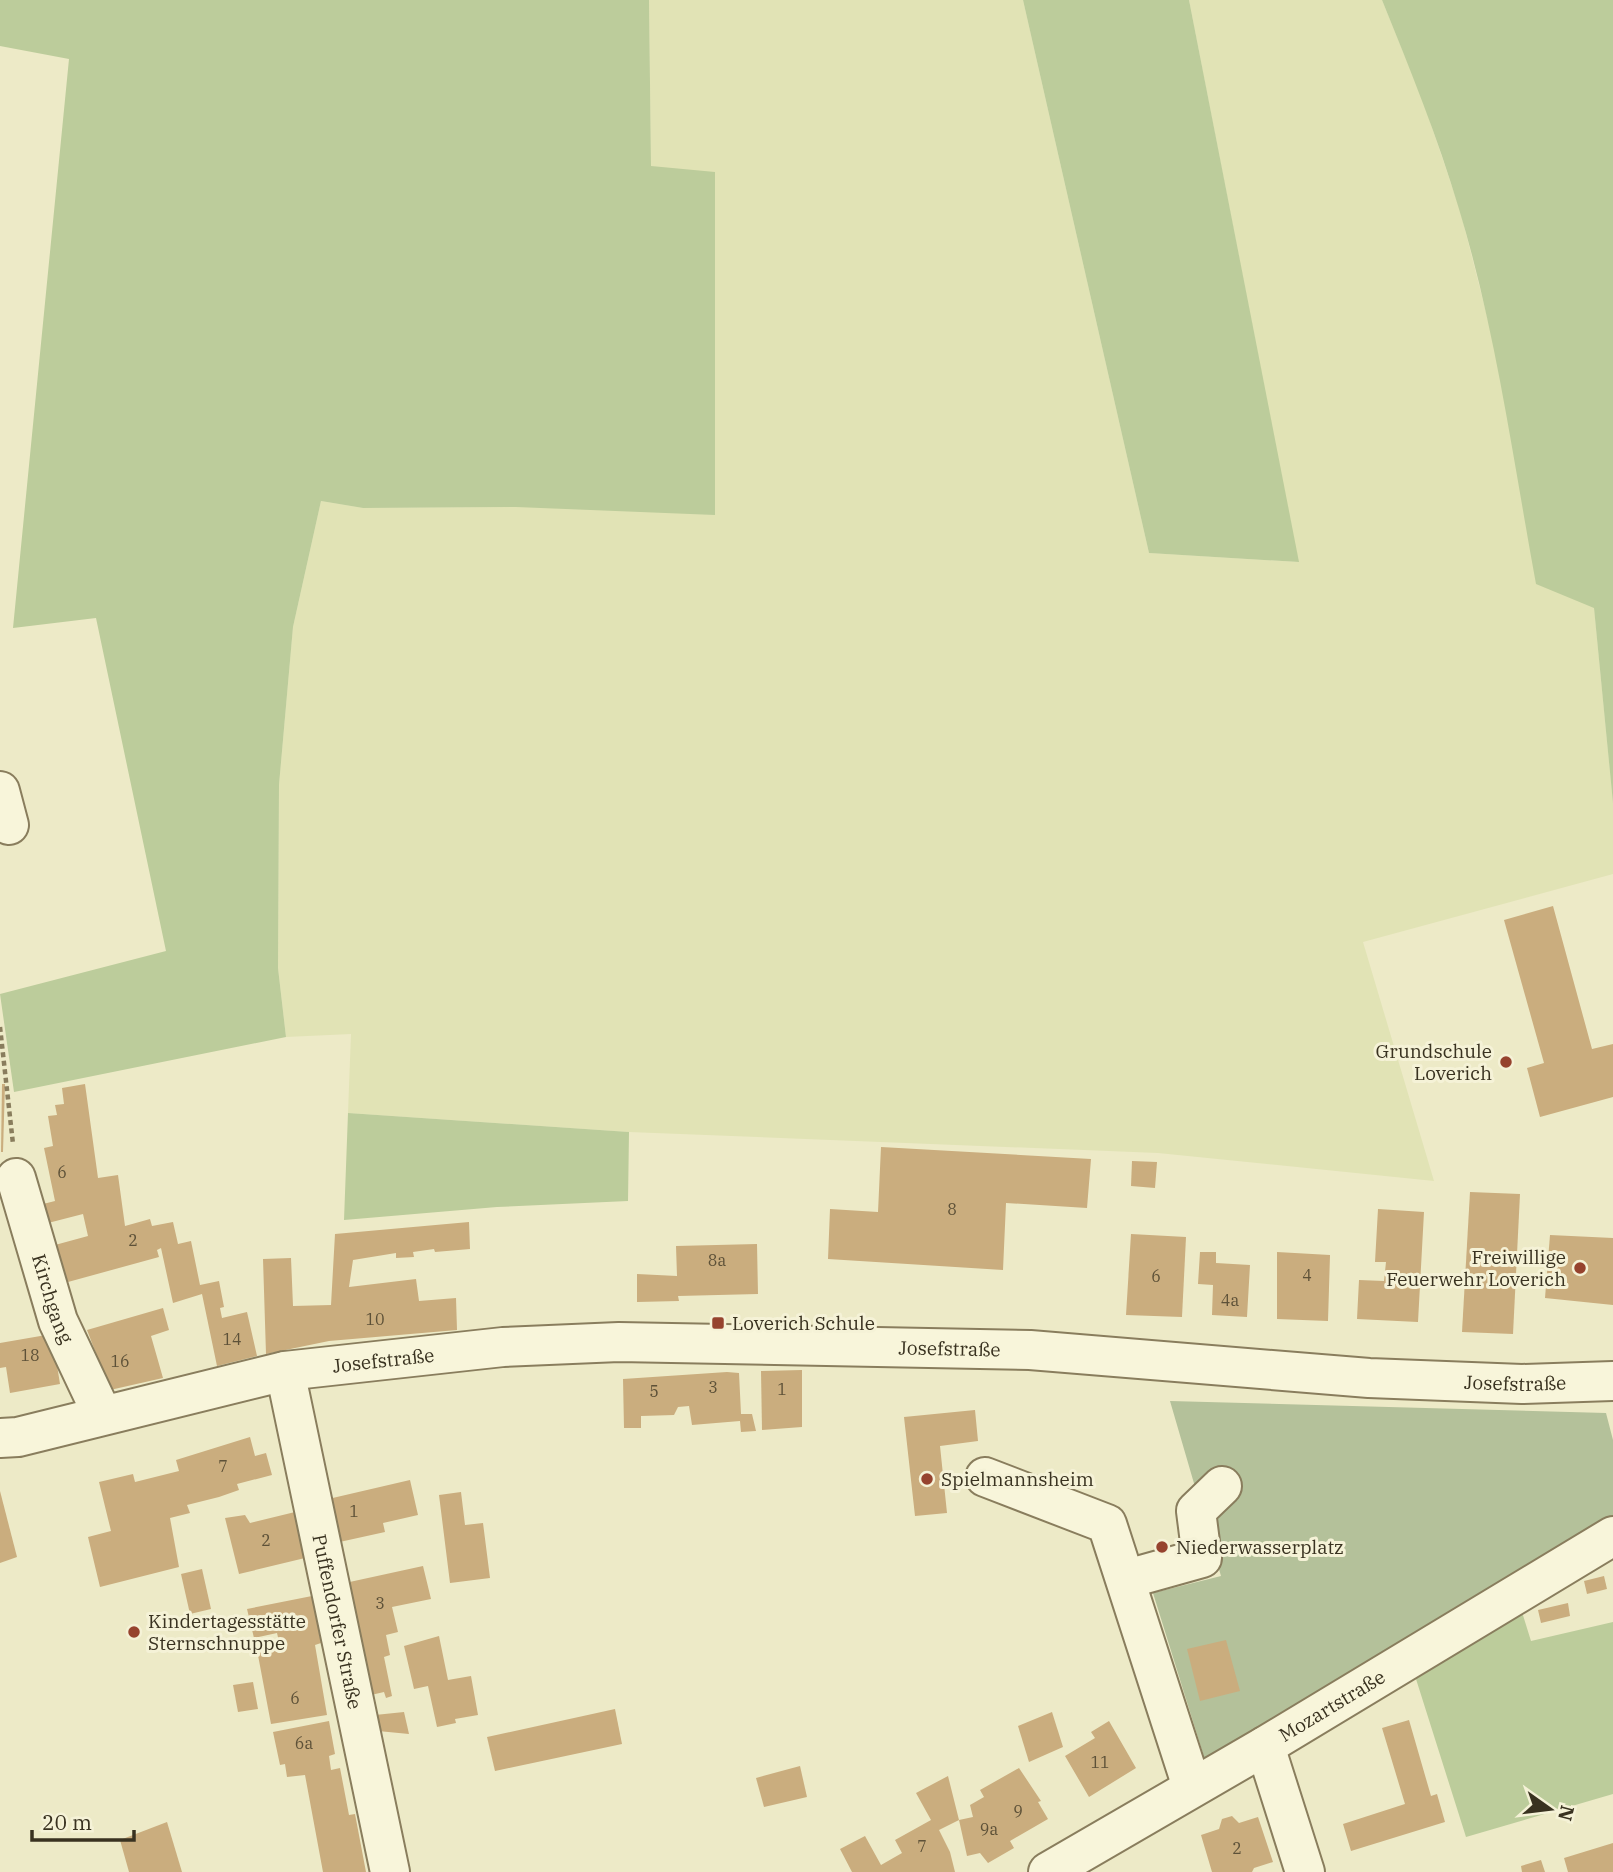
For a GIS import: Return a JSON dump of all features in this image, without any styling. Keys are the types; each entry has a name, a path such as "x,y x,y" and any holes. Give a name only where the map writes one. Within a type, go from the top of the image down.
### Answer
{"street":[{"name":"Kirchgang","path":"16,1178 58,1321 102,1415"},
{"name":"Josefstraße","path":"0,1438 18,1437 285,1370 503,1347 619,1342 1030,1350 1369,1378 1522,1384 1613,1381"},
{"name":"Puffendorfer Straße","path":"285,1370 390,1872"},
{"path":"985,1477 1107,1524 1127,1579 1192,1787"},
{"path":"1127,1579 1202,1558 1196,1511 1222,1486"},
{"name":"Mozartstraße","path":"1048,1872 1265,1746 1613,1536"},
{"path":"1265,1746 1305,1872"}],"path":[{"path":"0,1027 16,1178"}],"green space":[{"path":"0,0 649,0 651,166 715,172 715,515 516,507 363,508 321,501 293,627 279,785 278,968 286,1037 14,1092 0,994 166,951 96,618 13,628 69,59 0,46"},
{"path":"649,0 1023,0 1149,553 1298,562 1189,0 1382,0 1422,98 1460,210 1489,324 1594,607 1613,803 1613,874 1363,942 1434,1181 1158,1153 629,1132 348,1113 351,1034 286,1037 278,968 279,785 293,627 321,501 363,508 516,507 715,173 651,167"},
{"path":"1023,0 1189,0 1299,562 1149,553"},
{"path":"1382,0 1613,0 1613,803 1594,608 1536,584 1503,395 1472,255 1433,130"},
{"path":"348,1113 629,1132 628,1201 497,1207 344,1220"},
{"path":"1170,1401 1606,1413 1613,1440 1613,1520 1205,1760 1153,1593 1221,1576"},
{"path":"1522,1612 1531,1641 1613,1622 1613,1794 1466,1837 1416,1679"}],"building":[{"path":"1553,906 1592,1049 1613,1044 1613,1097 1540,1117 1527,1068 1544,1063 1504,920"},
{"path":"2,1084 5,1084 1,1152"},
{"path":"85,1084 98,1178 118,1175 125,1226 150,1219 152,1226 173,1222 178,1244 191,1241 200,1285 219,1281 224,1307 220,1308 222,1318 247,1312 257,1356 217,1366 202,1294 173,1303 161,1248 157,1250 159,1257 68,1282 55,1245 88,1236 83,1214 48,1223 43,1204 55,1201 44,1148 53,1146 48,1116 57,1115 55,1105 64,1104 62,1088"},
{"path":"881,1147 1091,1159 1087,1208 1006,1203 1003,1270 828,1259 830,1209 878,1212"},
{"path":"1132,1161 1157,1162 1155,1188 1131,1186"},
{"path":"1470,1192 1520,1194 1513,1334 1462,1332"},
{"path":"1378,1209 1424,1212 1418,1322 1357,1319 1359,1280 1384,1281 1386,1262 1375,1262"},
{"path":"469,1222 470,1249 435,1252 434,1249 413,1252 414,1257 396,1258 396,1253 353,1260 349,1287 416,1279 419,1301 456,1298 457,1330 329,1341 266,1354 263,1259 291,1258 293,1306 331,1305 335,1234"},
{"path":"1131,1234 1186,1237 1182,1317 1126,1315"},
{"name":"Freiwillige Feuerwehr Loverich","path":"1550,1235 1613,1238 1613,1305 1545,1298"},
{"path":"757,1244 758,1294 678,1296 679,1301 637,1302 637,1274 677,1276 676,1246"},
{"path":"1200,1252 1216,1252 1216,1263 1250,1265 1247,1317 1212,1315 1213,1285 1198,1284"},
{"path":"1277,1252 1330,1255 1328,1321 1277,1319"},
{"path":"163,1308 169,1330 151,1336 163,1378 110,1390 87,1330"},
{"path":"52,1334 60,1384 10,1393 6,1367 0,1368 0,1343"},
{"path":"802,1370 802,1427 762,1430 761,1371"},
{"path":"739,1373 741,1414 752,1414 756,1431 741,1432 740,1421 692,1425 689,1406 678,1407 674,1415 641,1416 641,1428 624,1428 623,1379"},
{"name":"Spielmannsheim","path":"975,1410 978,1441 940,1446 947,1513 915,1516 904,1417"},
{"path":"250,1437 255,1456 266,1453 272,1475 237,1484 239,1490 187,1505 190,1513 170,1518 179,1567 100,1587 88,1537 111,1531 99,1482 133,1474 135,1482 179,1471 176,1460"},
{"path":"410,1480 418,1515 383,1523 385,1532 335,1543 324,1500"},
{"path":"0,1491 17,1557 0,1563"},
{"path":"461,1492 465,1525 483,1523 490,1578 450,1583 439,1495"},
{"path":"295,1512 305,1558 239,1574 225,1518 245,1515 250,1523"},
{"path":"423,1566 431,1599 392,1607 398,1632 386,1635 390,1655 384,1657 392,1696 386,1698 384,1692 371,1695 345,1583"},
{"path":"202,1569 211,1609 190,1614 181,1574"},
{"path":"1604,1576 1607,1589 1587,1594 1584,1581"},
{"path":"312,1596 321,1643 315,1645 327,1715 271,1724 257,1650 280,1646 277,1633 254,1638 247,1609"},
{"path":"1568,1603 1570,1616 1541,1623 1538,1610"},
{"path":"439,1636 448,1680 471,1676 478,1715 455,1719 456,1723 437,1727 428,1686 414,1689 404,1646"},
{"path":"1226,1640 1240,1691 1200,1701 1187,1649"},
{"path":"253,1682 258,1709 238,1712 233,1685"},
{"path":"615,1709 622,1744 495,1771 487,1737"},
{"path":"404,1712 409,1734 378,1731 375,1715"},
{"path":"1052,1712 1063,1747 1029,1762 1018,1726"},
{"path":"1409,1720 1431,1796 1437,1794 1445,1822 1351,1851 1343,1824 1405,1804 1382,1728"},
{"path":"329,1721 335,1754 329,1756 331,1770 340,1768 349,1815 355,1814 366,1872 323,1872 305,1775 287,1777 285,1764 280,1765 273,1732"},
{"path":"1109,1721 1136,1768 1089,1797 1065,1756 1095,1738 1091,1732"},
{"path":"800,1766 807,1797 764,1807 756,1778"},
{"path":"1019,1768 1041,1801 1038,1802 1048,1819 1010,1841 1014,1848 988,1863 980,1853 967,1856 959,1820 973,1817 970,1805 984,1797 980,1790"},
{"path":"948,1776 959,1820 939,1830 950,1852 955,1872 852,1872 840,1849 865,1836 881,1865 902,1853 895,1840 931,1820 916,1793"},
{"path":"1232,1816 1239,1823 1258,1817 1273,1862 1254,1868 1252,1872 1212,1872 1201,1835 1219,1829 1222,1819"},
{"path":"167,1822 182,1872 129,1872 120,1840"},
{"path":"1613,1843 1613,1872 1568,1872 1564,1858"},
{"path":"1541,1860 1545,1872 1522,1872 1521,1866"}],"place":[{"name":"Grundschule Loverich","path":"1506,1062"},
{"name":"Freiwillige Feuerwehr Loverich","path":"1580,1268"},
{"name":"Loverich Schule","path":"718,1323"},
{"name":"Spielmannsheim","path":"927,1479"},
{"name":"Niederwasserplatz","path":"1162,1547"},
{"name":"Kindertagesstätte Sternschnuppe","path":"134,1632"}]}
